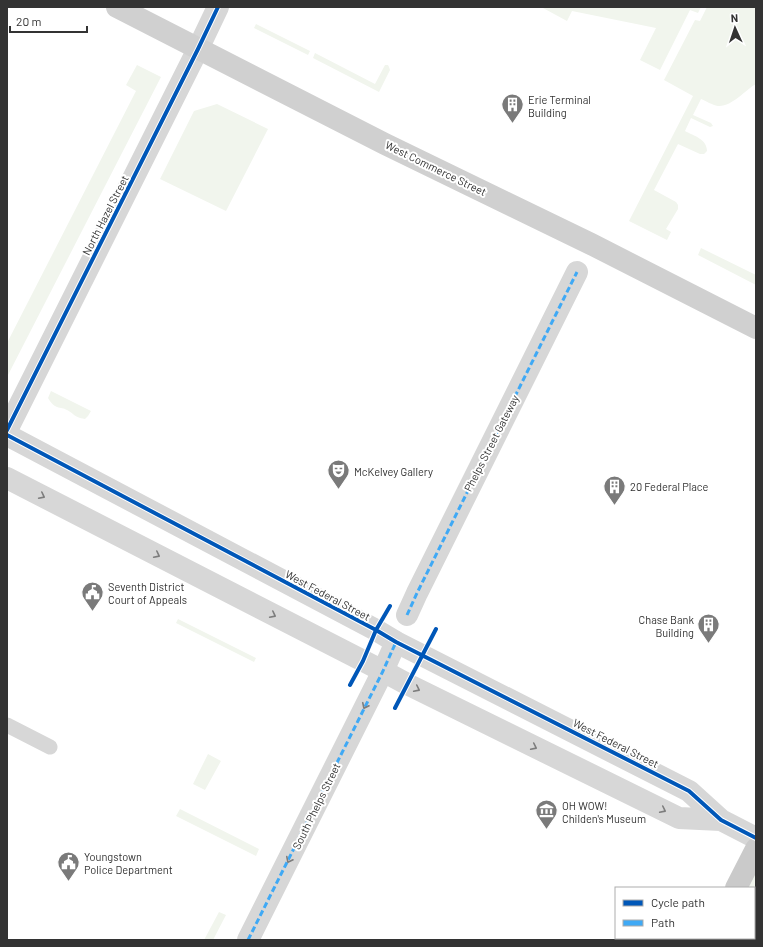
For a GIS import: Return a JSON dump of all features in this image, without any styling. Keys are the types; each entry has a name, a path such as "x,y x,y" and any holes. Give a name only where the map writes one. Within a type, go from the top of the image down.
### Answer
{"main road":[{"name":"West Commerce Street","path":"116,7 385,144 591,244 756,328"},
{"path":"737,887 756,849"}],"street":[{"name":"North Hazel Street","path":"7,430 218,7"},
{"name":"Phelps Street Gateway","path":"407,615 577,272"},
{"name":"West Federal Street","path":"7,435 396,642 689,791 721,820"},
{"path":"7,478 407,684 679,818 721,820 756,838"},
{"name":"South Phelps Street","path":"248,940 383,671 396,642"}],"lane":[{"path":"7,725 50,747"}],"shaded area":[{"path":"522,7 701,7 698,13 690,10 660,70 640,60 656,28 572,11 567,21 543,8"},
{"path":"707,7 756,7 756,84 733,101 723,106 711,104 701,99 693,115 711,123 713,126 710,127 691,118 685,131 696,136 702,141 705,144 707,151 704,154 700,154 678,144 654,190 676,202 678,205 678,209 666,229 671,232 667,240 629,221 693,96 664,80 695,20 700,21"},
{"path":"256,24 310,51 308,55 254,28"},
{"path":"315,53 375,84 385,65 388,65 390,70 379,92 313,58"},
{"path":"137,65 161,77 8,375 7,343 136,91 126,85"},
{"path":"217,104 268,129 226,211 160,179 194,111"},
{"path":"701,248 756,275 756,285 698,255"},
{"path":"51,391 91,411 85,419 76,416 70,411 56,407 48,398"},
{"path":"178,619 256,658 254,662 176,623"},
{"path":"208,754 221,761 205,790 193,784"},
{"path":"180,809 259,849 256,856 176,816"},
{"path":"756,849 756,940 715,940 755,939 755,887 737,887"},
{"path":"219,912 226,915 213,940 204,940"}],"marked path":[{"path":"407,615 577,272"},
{"path":"248,940 383,671 396,642"}],"cycle path":[{"path":"7,430 218,7"},
{"path":"7,435 396,642 689,791 721,820 756,838"},
{"path":"350,685 363,661 376,630 390,606"},
{"path":"395,708 436,629"}],"place":[{"name":"Erie Terminal Building","path":"512,124"},
{"name":"McKelvey Gallery","path":"339,490"},
{"name":"20 Federal Place","path":"614,506"},
{"name":"Seventh District Court of Appeals","path":"93,612"},
{"name":"Chase Bank Building","path":"709,644"},
{"name":"OH WOW! Childen's Museum","path":"546,830"},
{"name":"Youngstown Police Department","path":"68,882"}]}
